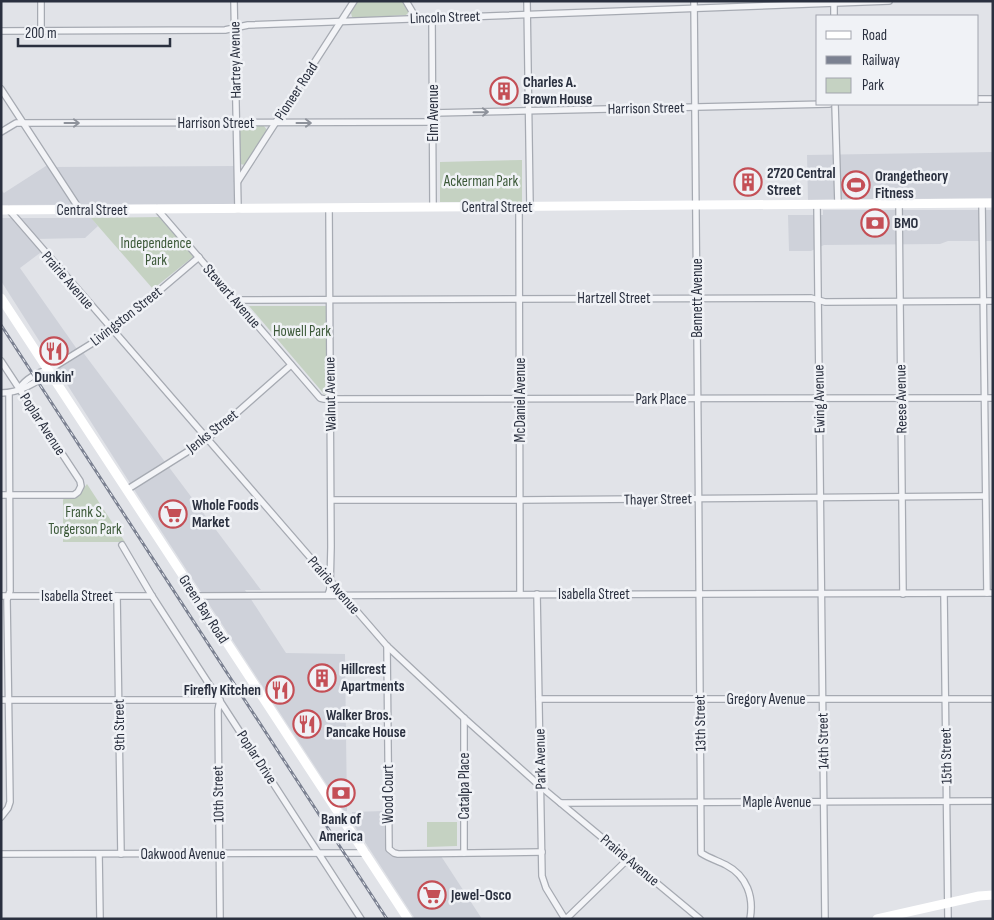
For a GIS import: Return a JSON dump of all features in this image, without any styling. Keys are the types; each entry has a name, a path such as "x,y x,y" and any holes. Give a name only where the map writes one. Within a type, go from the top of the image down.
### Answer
{"main road":[{"name":"Central Street","path":"5,210 993,203"},
{"name":"Green Bay Road","path":"1,298 128,489 408,919"},
{"path":"876,919 979,896 993,895"}],"street":[{"path":"41,1 41,31"},
{"name":"Hartrey Avenue","path":"234,1 238,209"},
{"name":"Pioneer Road","path":"238,181 354,1"},
{"path":"406,1 416,18"},
{"path":"527,1 530,206"},
{"name":"Lincoln Street","path":"1,31 225,30 248,25 527,15 694,5 889,1"},
{"path":"834,2 834,15"},
{"name":"Bennett Avenue","path":"694,5 699,594"},
{"name":"Elm Avenue","path":"432,18 433,207"},
{"path":"1,89 80,210"},
{"path":"979,99 993,98"},
{"name":"Harrison Street","path":"433,113 816,104"},
{"path":"835,105 838,204"},
{"name":"Harrison Street","path":"1,132 16,123 23,122 433,122"},
{"path":"982,203 986,496 990,593"},
{"name":"Ewing Avenue","path":"817,204 821,594"},
{"name":"Reese Avenue","path":"899,204 903,594"},
{"name":"McDaniel Avenue","path":"519,207 520,594"},
{"name":"Walnut Avenue","path":"328,595 330,590 331,500 329,208"},
{"name":"Stewart Avenue","path":"158,209 320,398 329,400"},
{"name":"Prairie Avenue","path":"5,210 387,646 540,786 700,919"},
{"name":"Livingston Street","path":"1,393 10,393 26,387 44,376 49,370 112,331 199,257"},
{"name":"Hartzell Street","path":"236,300 811,298 825,302 993,301"},
{"name":"Poplar Avenue","path":"1,361 80,481 81,489 74,495 9,495"},
{"name":"Jenks Street","path":"128,489 206,440 291,365"},
{"path":"1,817 10,802 5,597 10,591 10,393"},
{"name":"Park Place","path":"329,400 993,398"},
{"path":"1,495 9,495"},
{"name":"Thayer Street","path":"331,500 986,496"},
{"path":"122,545 152,596"},
{"name":"Isabella Street","path":"196,596 990,593"},
{"name":"Park Avenue","path":"537,594 540,786 544,882 566,919"},
{"name":"13th Street","path":"699,594 701,853 734,870 744,880 751,900 750,919"},
{"name":"14th Street","path":"821,594 825,919"},
{"name":"15th Street","path":"944,594 948,919"},
{"name":"9th Street","path":"117,596 121,854"},
{"name":"Isabella Street","path":"5,597 152,596"},
{"name":"Poplar Drive","path":"152,596 361,919"},
{"name":"Wood Court","path":"387,646 388,845 391,852 398,854 464,853"},
{"name":"Gregory Avenue","path":"539,699 993,698"},
{"path":"1,700 220,700"},
{"name":"10th Street","path":"220,700 218,710 220,919"},
{"name":"Catalpa Place","path":"464,718 464,853"},
{"name":"Maple Avenue","path":"561,803 993,801"},
{"path":"464,853 542,852"},
{"name":"Oakwood Avenue","path":"1,854 365,853"},
{"path":"99,854 100,919"},
{"path":"566,919 628,859"}],"shaded area":[{"path":"993,152 993,198 808,200 807,155"},
{"path":"49,164 51,167 235,166 236,204 1,205 1,190 4,193"},
{"path":"823,210 993,210 993,241 948,241 940,244 824,245 811,251 789,251 788,215 823,215"},
{"path":"1,218 91,218 98,226 85,238 34,239 44,250 20,268 79,352 82,351 261,590 245,590 286,653 345,654 347,811 344,811 137,494 1,281"},
{"path":"384,811 385,846 388,853 395,856 441,856 482,919 415,919 352,822 352,812"}],"green space":[{"path":"358,1 404,1 409,12 406,15 352,17 351,13"},
{"path":"239,126 264,126 267,130 245,165 240,164"},
{"name":"Ackerman Park","path":"522,160 522,202 440,202 440,162"},
{"name":"Independence Park","path":"159,217 194,256 153,289 91,218"},
{"name":"Howell Park","path":"249,306 326,306 326,395 324,394"},
{"name":"Frank S. Torgerson Park","path":"87,484 125,542 63,542 63,500 64,498 78,495"},
{"path":"427,822 457,822 457,846 427,847"}],"railway":[{"path":"1,325 387,919"}],"place":[{"name":"Charles A. Brown House","path":"504,91"},
{"name":"2720 Central Street","path":"748,182"},
{"name":"Orangetheory Fitness","path":"856,185"},
{"name":"BMO","path":"875,223"},
{"name":"Dunkin'","path":"54,351"},
{"name":"Whole Foods Market","path":"173,514"},
{"name":"Hillcrest Apartments","path":"322,678"},
{"name":"Firefly Kitchen","path":"280,690"},
{"name":"Walker Bros. Pancake House","path":"307,724"},
{"name":"Bank of America","path":"341,793"},
{"name":"Jewel-Osco","path":"432,895"}]}
